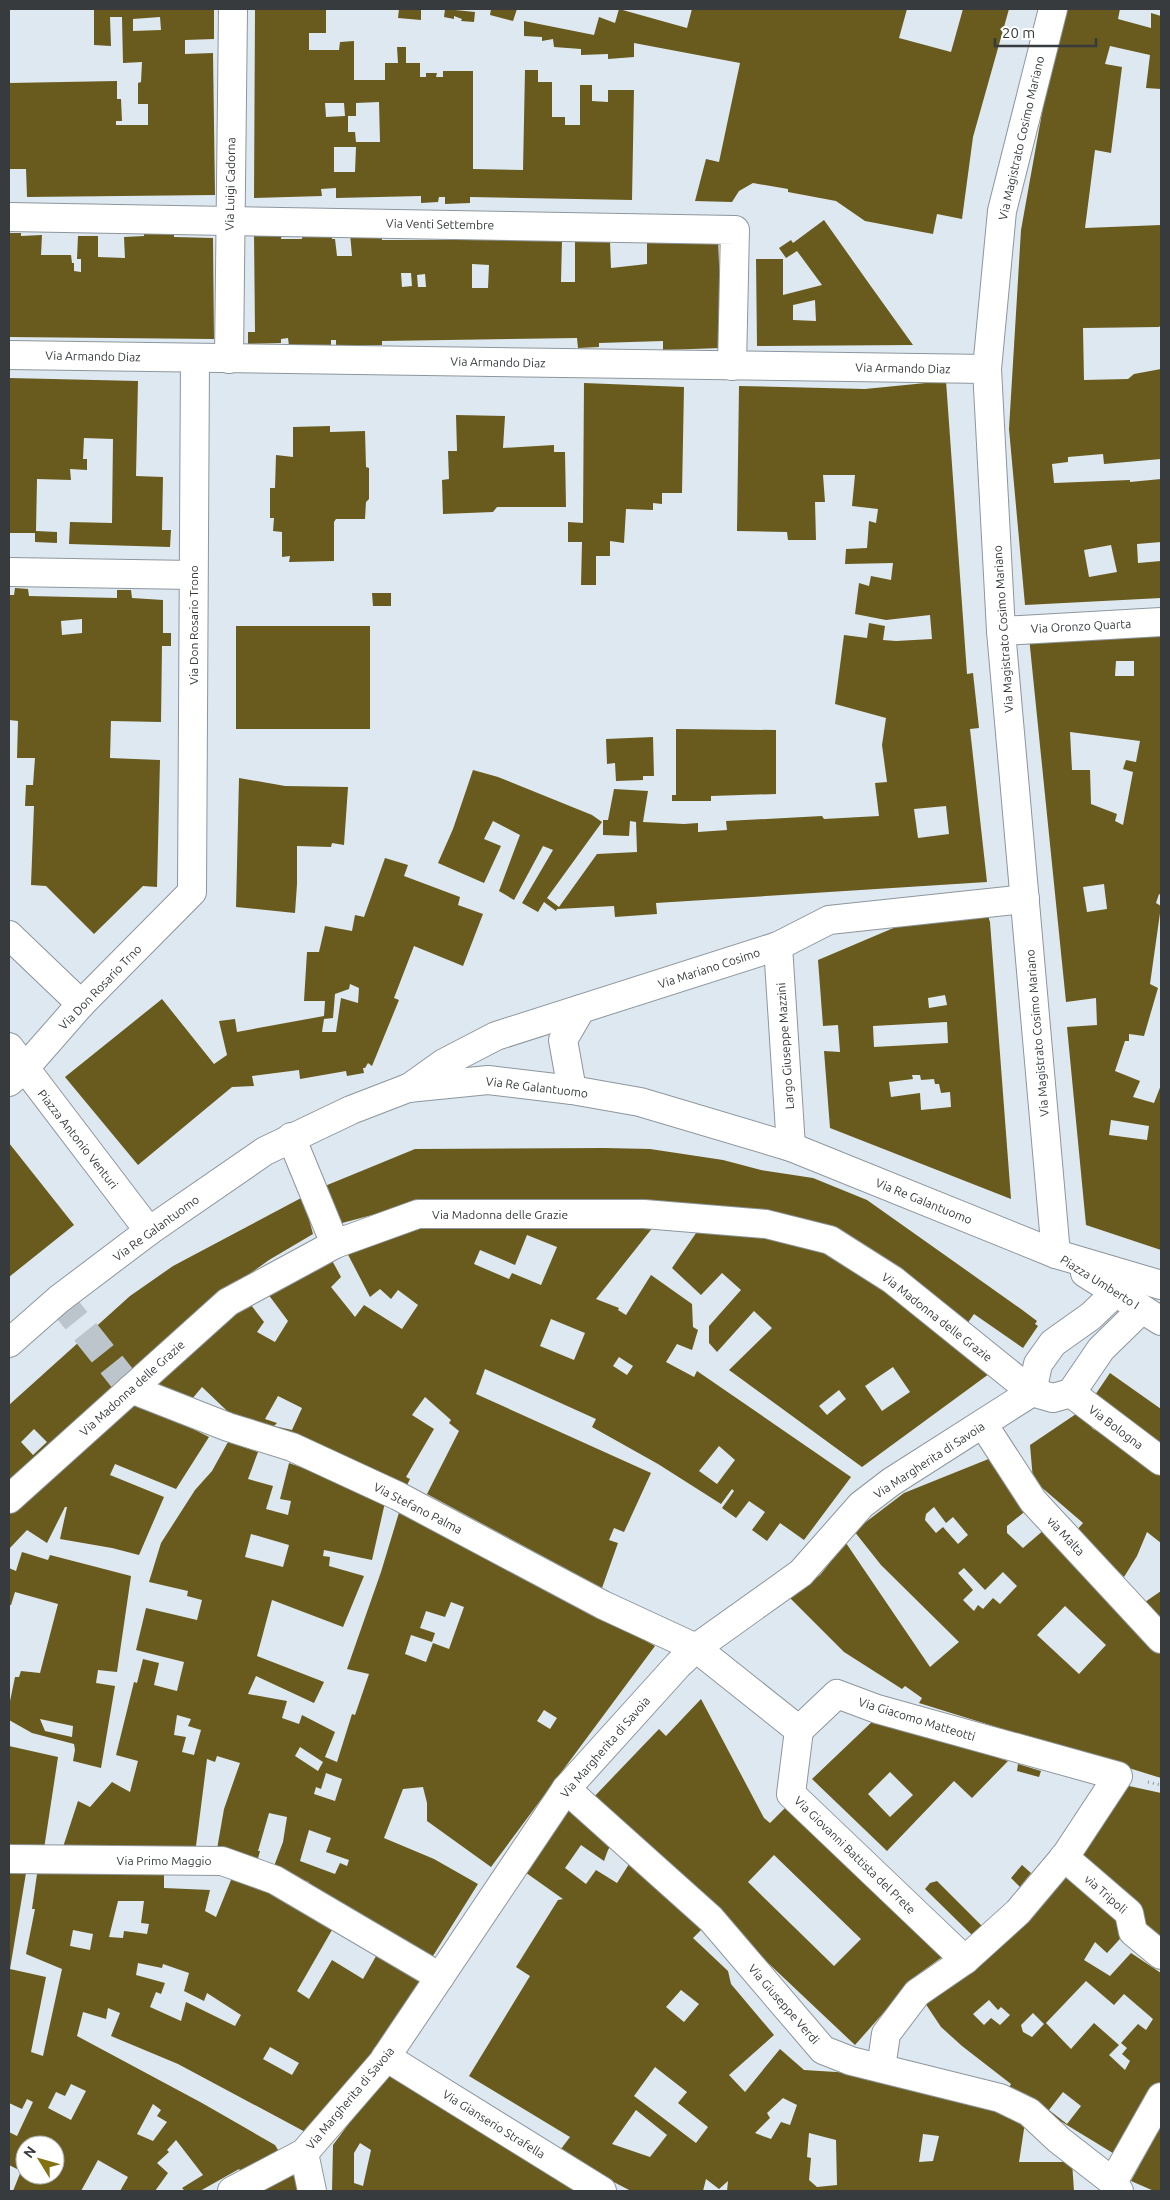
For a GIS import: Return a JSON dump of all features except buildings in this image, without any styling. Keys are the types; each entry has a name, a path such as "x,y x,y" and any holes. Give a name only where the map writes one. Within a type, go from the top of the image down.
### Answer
{"street":[{"name":"Via Luigi Cadorna","path":"229,359 233,9"},
{"name":"Via Magistrato Cosimo Mariano","path":"1052,9 1002,211 987,370 1001,631 1056,1254"},
{"name":"Via Venti Settembre","path":"9,216 735,230 732,366"},
{"name":"Via Armando Diaz","path":"9,355 987,370"},
{"name":"Via Don Rosario Trono","path":"192,892 194,358"},
{"path":"9,572 193,575"},
{"name":"Via Oronzo Quarta","path":"1001,631 1161,622"},
{"name":"Via Don Rosario Trno","path":"16,1076 81,1004 192,892"},
{"name":"Via Mariano Cosimo","path":"408,1088 444,1063 496,1036 778,946 829,920 1025,899"},
{"path":"9,935 81,1004"},
{"name":"Largo Giuseppe Mazzini","path":"778,946 791,1147"},
{"path":"572,1090 563,1040 581,1009"},
{"name":"Piazza Antonio Venturi","path":"9,1047 16,1076 149,1231"},
{"name":"Via Re Galantuomo","path":"9,1343 59,1299 149,1231 265,1151 292,1136 408,1088 488,1080 572,1090 640,1102 791,1147 1056,1254"},
{"path":"292,1136 335,1244"},
{"name":"Via Madonna delle Grazie","path":"9,1499 228,1302 335,1244 418,1214 644,1214 766,1224 830,1240 893,1280 1032,1392"},
{"name":"Piazza Umberto I","path":"1056,1254 1154,1283"},
{"name":"Piazza Umberto I","path":"1056,1254 1152,1315"},
{"path":"1152,1315 1102,1349 1070,1393 1053,1398 1032,1392 1038,1364 1052,1344 1091,1316 1116,1292 1154,1283"},
{"name":"Via Stefano Palma","path":"131,1389 228,1426 292,1447 398,1496 603,1604 696,1648"},
{"name":"Via Margherita di Savoia","path":"232,2191 304,2153 386,2057 566,1788 678,1665 696,1648 801,1573 861,1505 891,1482 1032,1392"},
{"name":"Via Bologna","path":"1070,1393 1161,1460"},
{"name":"via Malta","path":"983,1424 1033,1501 1161,1639"},
{"path":"696,1648 799,1730"},
{"name":"Via Giacomo Matteotti","path":"799,1730 837,1694 877,1710 1118,1776 1064,1857"},
{"name":"Via Giovanni Battista del Prete","path":"799,1730 791,1794 965,1960"},
{"name":"Via Giuseppe Verdi","path":"566,1788 711,1919 823,2050 851,2061 1000,2098 1029,2112 1059,2140 1116,2187"},
{"path":"881,2068 886,2034 917,1993 965,1960 1018,1912 1064,1857"},
{"name":"via Tripoli","path":"1064,1857 1130,1913 1133,1932 1161,1955"},
{"name":"Via Primo Maggio","path":"9,1859 222,1861 275,1880 440,1977"},
{"name":"Via Gianserio Strafella","path":"386,2057 602,2191"},
{"path":"1116,2187 1161,2097"},
{"path":"304,2153 312,2191"}],"tunnel":[{"path":"59,1299 131,1389"}]}
